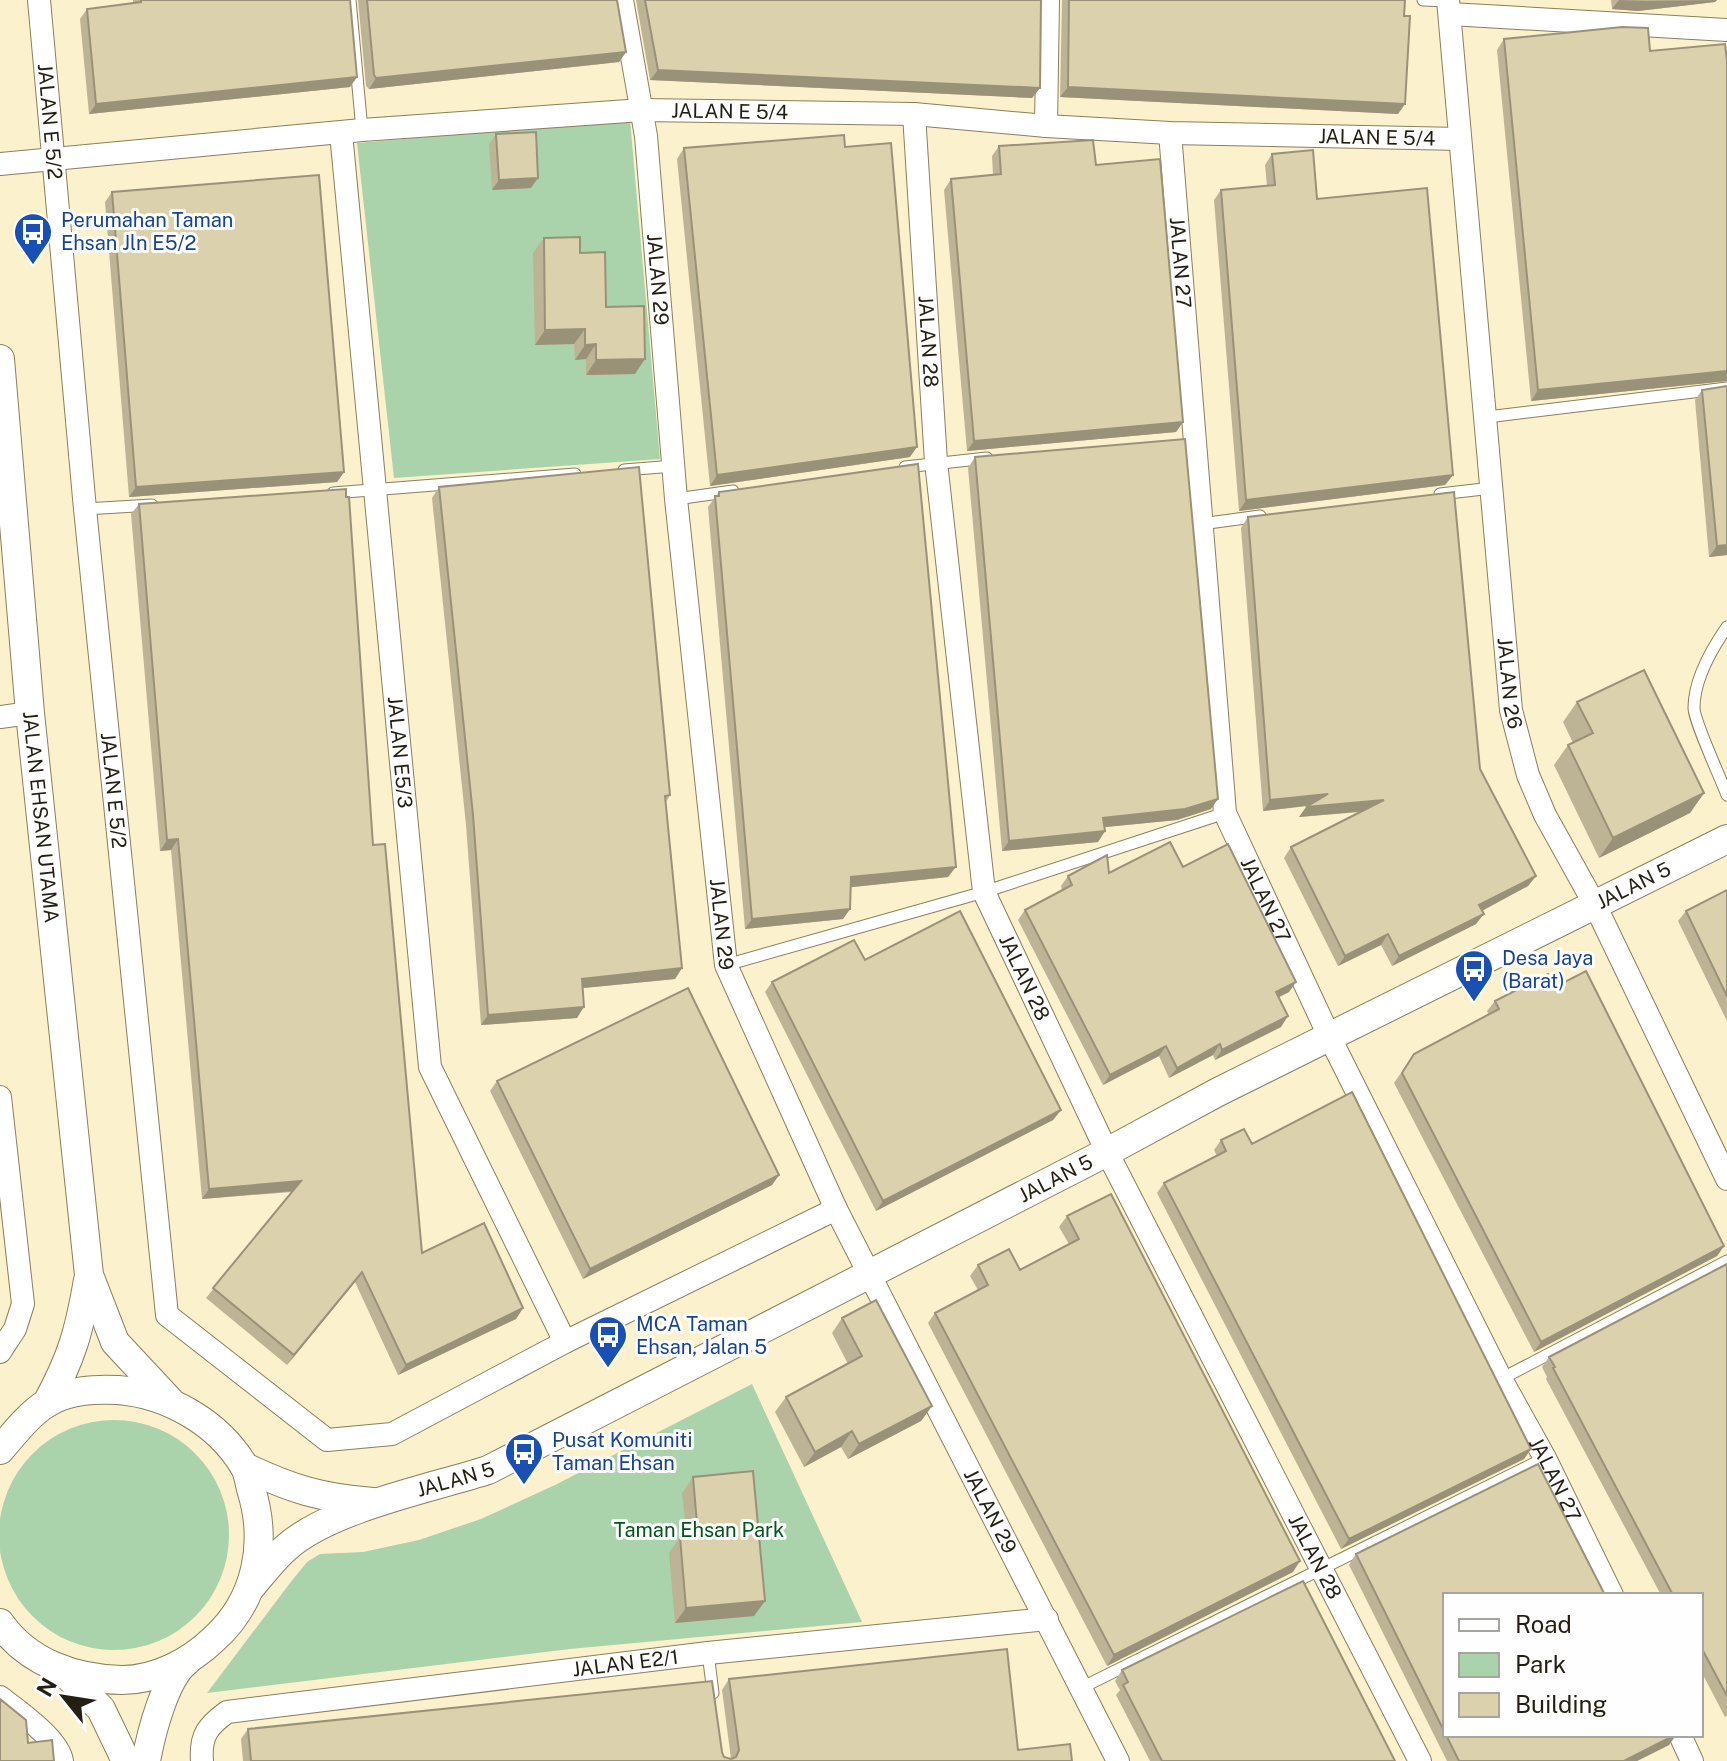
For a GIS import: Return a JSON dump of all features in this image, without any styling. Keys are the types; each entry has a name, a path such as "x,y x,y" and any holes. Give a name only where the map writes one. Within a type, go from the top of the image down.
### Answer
{"street":[{"name":"JALAN E 5/2","path":"39,0 85,509 167,1315 327,1440 392,1434 565,1342"},
{"name":"JALAN 29","path":"622,0 642,110 676,499 726,965 836,1209 1118,1761"},
{"path":"1046,126 1048,0"},
{"path":"1449,5 1727,30"},
{"name":"JALAN 26","path":"1449,5 1487,417 1506,676 1518,737 1528,775 1545,815 1595,905 1721,1150 1727,1179"},
{"name":"JALAN E 5/4","path":"0,164 351,131 642,110 914,114 1170,133 1460,139"},
{"name":"JALAN 28","path":"914,114 936,462 984,892 1107,1152 1420,1761"},
{"name":"JALAN E5/3","path":"351,131 374,490 430,1067 565,1342"},
{"name":"JALAN 27","path":"1170,133 1187,440 1201,524 1225,813 1330,1038 1611,1593"},
{"name":"JALAN EHSAN UTAMA","path":"0,359 30,713 89,1275 115,1342 170,1401"},
{"path":"0,717 30,713"},
{"name":"JALAN 5","path":"250,1588 289,1545 318,1528 377,1503 488,1470 1218,1092 1727,839"},
{"path":"0,1097 23,1304 15,1329 0,1352"},
{"path":"565,1342 836,1209"},
{"name":"JALAN EHSAN UTAMA","path":"47,1403 68,1365 79,1333 89,1275"},
{"path":"0,1450 47,1403 71,1393 96,1389 134,1391 170,1401 199,1419 226,1443 245,1467 259,1523 257,1563 250,1588 236,1617 201,1652 179,1667 156,1717 146,1761"},
{"name":"JALAN 5","path":"245,1467 290,1488 314,1495 377,1503"},
{"name":"JALAN E2/1","path":"202,1761 201,1750 208,1726 227,1712 708,1653 1047,1619"},
{"path":"0,1623 39,1660 61,1670 96,1679 133,1680 169,1670 201,1652"},
{"path":"61,1670 101,1709 126,1761"},
{"path":"0,1697 41,1730 61,1753 62,1761"},
{"path":"1681,1737 1692,1761"}],"lane":[{"path":"350,0 351,131"},
{"path":"1423,0 1449,5"},
{"path":"1487,417 1727,388"},
{"path":"890,469 997,457"},
{"path":"611,471 674,466"},
{"path":"313,494 595,472"},
{"path":"676,499 753,488"},
{"path":"1431,496 1492,488"},
{"path":"85,509 161,504"},
{"path":"1201,524 1278,514"},
{"path":"1727,627 1701,673 1694,710 1727,795"},
{"path":"726,965 984,892 1225,813"},
{"path":"1501,1379 1727,1261"},
{"path":"1081,1688 1545,1458"},
{"path":"708,1653 714,1699"}],"green space":[{"path":"630,120 660,459 394,478 357,143"},
{"name":"Taman Ehsan Park","path":"752,1384 862,1622 570,1649 207,1693 307,1562 320,1554 363,1552 419,1540 481,1519 555,1485"},
{"path":"114,1420 158,1428 196,1453 221,1491 229,1535 221,1579 196,1617 158,1642 114,1650 70,1642 32,1617 7,1579 -1,1535 7,1491 32,1453 70,1428"}],"building":[{"path":"141,0 350,0 357,77 96,104 87,9"},
{"path":"367,0 617,0 626,52 376,78"},
{"path":"645,0 1041,0 1040,88 658,70"},
{"path":"1069,0 1405,0 1404,16 1410,16 1405,104 1068,87"},
{"path":"1622,27 1648,28 1650,51 1725,44 1727,371 1538,390 1504,39"},
{"path":"536,132 538,178 499,180 496,134"},
{"path":"844,135 845,147 891,143 917,447 717,475 684,148"},
{"path":"1093,140 1096,165 1160,159 1183,422 974,441 951,179 1001,174 999,146"},
{"path":"1313,150 1317,199 1427,188 1453,475 1246,500 1221,190 1275,185 1272,154"},
{"path":"319,175 344,472 136,487 112,192"},
{"path":"580,237 580,253 605,252 606,307 644,306 645,359 596,360 596,344 585,345 585,329 545,330 544,238"},
{"path":"1727,386 1727,545 1717,546 1702,390"},
{"path":"1185,439 1218,799 1185,809 1103,818 1105,831 1009,841 975,457"},
{"path":"918,464 956,867 851,877 850,909 752,919 715,496 719,496 719,492"},
{"path":"639,467 670,795 665,796 682,968 582,979 584,1007 488,1015 473,815 439,487"},
{"path":"346,489 373,845 385,844 422,1253 484,1223 523,1308 406,1365 362,1272 294,1355 213,1288 301,1181 209,1189 178,839 167,840 139,504"},
{"path":"1454,492 1480,769 1536,876 1479,905 1484,914 1399,956 1388,934 1345,956 1291,847 1384,800 1306,807 1328,794 1270,800 1248,517"},
{"path":"1644,670 1704,793 1613,838 1568,745 1593,733 1577,702"},
{"path":"1170,842 1183,867 1228,844 1296,982 1276,992 1288,1016 1222,1050 1220,1044 1177,1068 1166,1046 1110,1075 1025,910 1072,885 1068,876 1107,855 1109,873"},
{"path":"1727,890 1727,996 1686,911"},
{"path":"960,911 1061,1110 883,1201 772,982 854,940 865,960"},
{"path":"1586,971 1724,1246 1541,1342 1402,1073 1414,1054 1499,1009 1495,1001 1548,974 1555,987"},
{"path":"688,988 779,1175 590,1269 497,1081"},
{"path":"1352,1092 1531,1449 1349,1539 1164,1183 1226,1151 1221,1140 1244,1129 1252,1144"},
{"path":"1111,1194 1300,1561 1114,1655 935,1313 988,1285 978,1265 1009,1249 1020,1270 1079,1239 1067,1216"},
{"path":"1727,1264 1727,1696 1703,1651 1703,1593 1672,1593 1549,1357"},
{"path":"876,1300 932,1406 859,1444 852,1431 815,1452 786,1397 862,1356 842,1318"},
{"path":"1538,1464 1604,1593 1443,1593 1443,1729 1356,1554"},
{"path":"753,1471 765,1601 686,1608 680,1537 698,1535 693,1477"},
{"path":"1303,1581 1395,1761 1162,1761 1123,1685 1128,1682 1122,1670"},
{"path":"1007,1649 1018,1750 1070,1744 1072,1761 251,1761 248,1729 712,1681 722,1752 724,1757 731,1759 736,1757 739,1750 729,1679"},
{"path":"0,1699 26,1720 28,1743 52,1740 54,1761 0,1761"},
{"path":"1447,1737 1671,1737 1624,1761 1459,1761"}],"place":[{"name":"Perumahan Taman Ehsan Jln E5/2","path":"33,266"},
{"name":"Desa Jaya (Barat)","path":"1474,1003"},
{"name":"MCA Taman Ehsan, Jalan 5","path":"608,1369"},
{"name":"Pusat Komuniti Taman Ehsan","path":"524,1486"}]}
